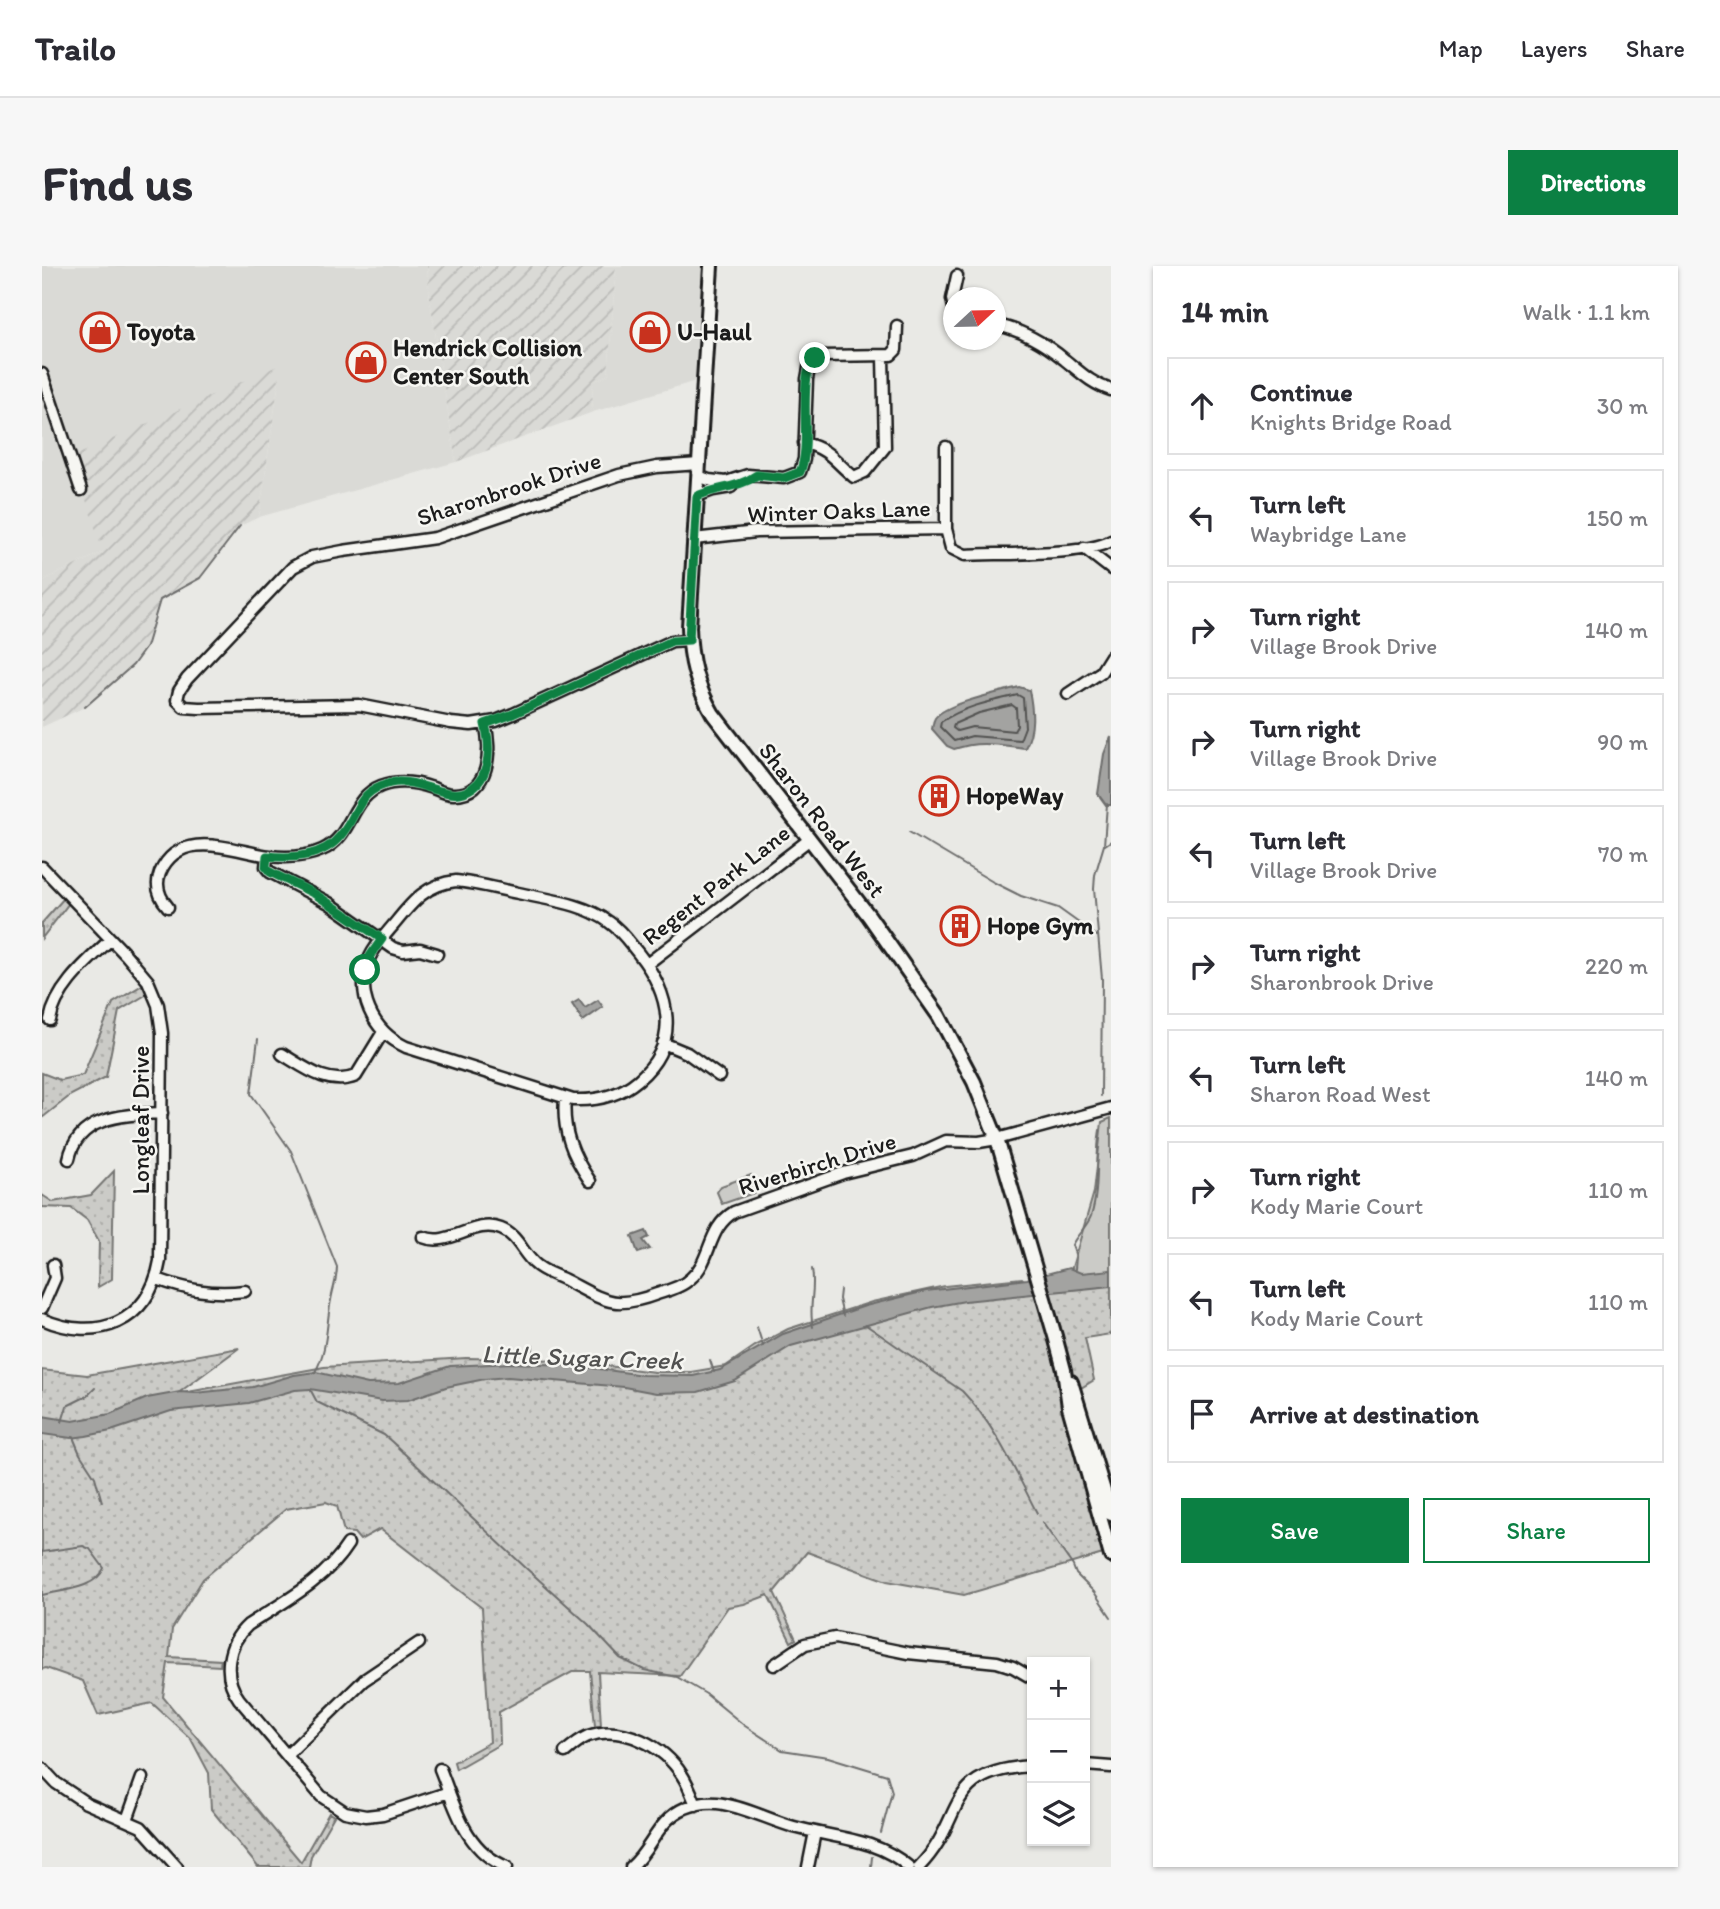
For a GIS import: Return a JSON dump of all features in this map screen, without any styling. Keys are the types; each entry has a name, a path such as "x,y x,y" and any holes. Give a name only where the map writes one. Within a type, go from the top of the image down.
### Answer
{"main road":[{"name":"Sharon Road West","path":"710,266 689,640 692,667 713,714 869,916 939,1016 974,1082 997,1139 1049,1315 1064,1370 1069,1407 1111,1556"},
{"name":"Sharon Road West","path":"1064,1370 1077,1400 1111,1514"}],"street":[{"path":"955,287 957,276"},
{"path":"697,496 757,475 784,478 796,475 802,467 810,363 821,356 891,355 896,351 897,326"},
{"path":"1006,327 1052,351 1084,377 1111,390"},
{"path":"804,443 829,452 854,477 865,472 885,447 883,357"},
{"path":"42,374 81,490"},
{"name":"Winter Oaks Lane","path":"694,538 755,532 946,528 946,447"},
{"name":"Sharonbrook Drive","path":"689,640 672,641 513,714 485,724 457,724 359,705 184,708 179,703 177,694 187,679 293,567 305,560 343,551 435,538 619,475 657,467 699,470"},
{"path":"699,470 709,480 724,485"},
{"path":"946,528 951,548 965,555 1055,552 1102,546 1111,541"},
{"path":"1084,548 1111,569"},
{"path":"1068,694 1101,672 1111,656"},
{"path":"168,907 161,898 158,882 164,865 182,850 202,845 223,845 267,856 303,855 328,847 344,831 362,799 382,786 403,781 416,782 452,794 471,789 480,781 487,764 489,744 485,724"},
{"name":"Regent Park Lane","path":"648,964 810,839"},
{"path":"267,856 266,867 270,872 322,899 382,939 403,951 420,948 437,954"},
{"name":"Longleaf Drive","path":"42,867 148,981 158,1004 162,1033 160,1261 157,1279 137,1308 108,1326 72,1329 42,1319"},
{"path":"445,882 466,882 589,910 621,932 648,964 665,1004 666,1031 663,1043 651,1066 626,1088 597,1099 565,1098 406,1047 383,1032 368,1008 364,989 366,967 382,939 409,905 425,890 445,882"},
{"path":"50,1020 53,1005 66,986 111,939"},
{"path":"282,1054 326,1079 349,1079 356,1076 383,1032"},
{"path":"663,1043 687,1052 719,1076"},
{"path":"565,1098 568,1140 590,1181"},
{"path":"997,1139 1111,1108"},
{"path":"69,1159 76,1140 101,1122 127,1115 162,1113"},
{"name":"Riverbirch Drive","path":"423,1237 442,1241 481,1227 496,1227 509,1233 529,1258 542,1269 598,1298 621,1304 634,1302 676,1288 690,1280 699,1268 722,1220 734,1212 843,1173 914,1156 946,1141 979,1142 997,1139"},
{"path":"42,1308 55,1278 53,1265"},
{"path":"157,1279 203,1292 245,1291"},
{"path":"348,1544 338,1559 303,1590 248,1625 237,1637 232,1648 228,1675 233,1692 325,1800 334,1807 356,1815 383,1814 449,1791"},
{"path":"774,1665 805,1644 835,1639 908,1653 997,1662 1027,1675"},
{"path":"287,1755 364,1680 419,1643"},
{"path":"565,1752 591,1735 611,1734 634,1738 658,1749 675,1765 696,1805"},
{"path":"1090,1765 1111,1767"},
{"path":"919,1867 936,1847 957,1802 972,1784 1003,1769 1027,1767"},
{"path":"42,1768 56,1783 86,1803 145,1830 177,1867"},
{"path":"440,1769 466,1833 492,1860 507,1867"},
{"path":"127,1820 142,1778"},
{"path":"634,1866 668,1819 686,1808 703,1803 726,1804 815,1832 874,1845 909,1867"},
{"path":"808,1867 815,1832"}],"shaded area":[{"path":"42,266 427,266 456,462 259,517 279,380 103,552 42,581"},
{"path":"427,266 616,266 608,375 592,382 593,412 456,462"},
{"path":"616,266 702,266 696,381 593,412 592,382 608,375"},
{"path":"277,366 279,380 259,517 240,526 200,578 160,600 146,647 133,665 85,707 42,727 42,581 103,552 72,457"},
{"path":"64,898 69,903 42,938 42,923"},
{"path":"144,984 149,993 119,1011 106,1077 71,1095 42,1118 42,1073 60,1080 83,1075 113,1003"},
{"path":"1111,1118 1111,1270 1068,1281 1094,1192 1102,1122"},
{"path":"114,1171 112,1279 98,1287 99,1241 87,1220 71,1208 42,1207 42,1195 53,1202 91,1195"},
{"path":"751,1175 757,1192 722,1204 717,1192 721,1186"},
{"path":"1111,1270 1111,1334 1085,1338 1094,1380 1063,1399 1103,1554 964,1595 887,1581 807,1552 774,1592 796,1639 791,1642 768,1595 728,1607 680,1676 598,1672 601,1726 595,1726 590,1671 574,1671 499,1712 500,1744 456,1769 454,1762 490,1742 482,1608 380,1529 360,1540 354,1533 344,1532 337,1506 326,1502 286,1509 203,1579 172,1629 169,1657 221,1660 220,1666 168,1663 163,1697 301,1862 329,1813 334,1816 311,1856 309,1867 258,1867 211,1809 209,1773 191,1739 152,1703 98,1715 83,1681 42,1669 42,1370 87,1375 239,1348 177,1394 324,1367 466,1358 561,1360 654,1372 691,1372 726,1366 755,1346 788,1329 872,1302 945,1286 1022,1278 1030,1287"}],"water":[{"path":"1019,687 1029,690 1031,705 1032,727 1025,748 981,744 954,749 947,746 932,729 935,718 950,708"},
{"path":"1111,736 1111,805 1106,805 1098,794 1104,754"},
{"path":"579,1000 585,1008 598,1000 603,1007 583,1021 572,1004"},
{"path":"646,1231 649,1237 643,1240 650,1249 638,1253 632,1236"},
{"path":"1069,1268 1081,1273 1111,1270 1111,1286 965,1301 932,1307 791,1346 735,1381 698,1392 656,1393 624,1387 508,1377 446,1387 408,1400 382,1401 310,1389 295,1390 249,1403 171,1411 111,1431 86,1436 71,1438 42,1434 42,1416 73,1421 110,1414 147,1398 180,1392 253,1387 294,1375 316,1372 368,1384 399,1383 450,1366 511,1363 571,1365 643,1375 693,1376 720,1370 783,1334 865,1306 926,1291 1027,1279"}],"waterway":[{"path":"85,707 133,665 146,647 160,600 200,578 240,526"},
{"path":"1101,1096 1102,979 1094,889 1095,875 1104,845 1107,804"},
{"path":"909,832 993,882 1021,896 1058,908 1097,936"},
{"path":"1105,845 1111,841"},
{"path":"258,1039 251,1094 291,1151 337,1267 324,1346 315,1372"},
{"path":"1075,1269 1076,1257 1072,1245 1089,1220 1094,1206 1100,1130"},
{"path":"812,1269 813,1327"},
{"path":"840,1290 843,1316"},
{"path":"866,1325 962,1391 995,1434 1037,1513"},
{"path":"757,1327 763,1346"},
{"name":"Little Sugar Creek","path":"532,1365 533,1345"},
{"path":"710,1360 714,1372"},
{"path":"62,1422 67,1406 87,1396 95,1388"},
{"path":"310,1389 317,1402 384,1435 588,1624 620,1658 644,1670 677,1677 706,1694 745,1726 782,1750 828,1757 887,1775 892,1792 881,1833"},
{"path":"73,1437 95,1477 102,1502"},
{"path":"1042,1522 1076,1574 1094,1592 1111,1617"},
{"path":"42,1552 83,1546 90,1549 104,1568 100,1575 86,1584 42,1595"},
{"path":"871,1867 872,1857"}],"place":[{"name":"Toyota","path":"100,332"},
{"name":"U-Haul","path":"650,332"},
{"name":"Hendrick Collision Center South","path":"366,362"},
{"name":"HopeWay","path":"939,796"},
{"name":"Hope Gym","path":"960,926"}],"route":[{"path":"365,970 370,956 382,939 315,894 270,872 266,867 267,856 303,855 328,847 340,837 362,799 368,793 392,782 416,782 445,793 464,793 480,781 486,769 489,744 485,724 513,714 672,641 689,640 697,496 748,481 757,475 784,478 800,472 804,459 807,379 810,363 815,358"}]}
